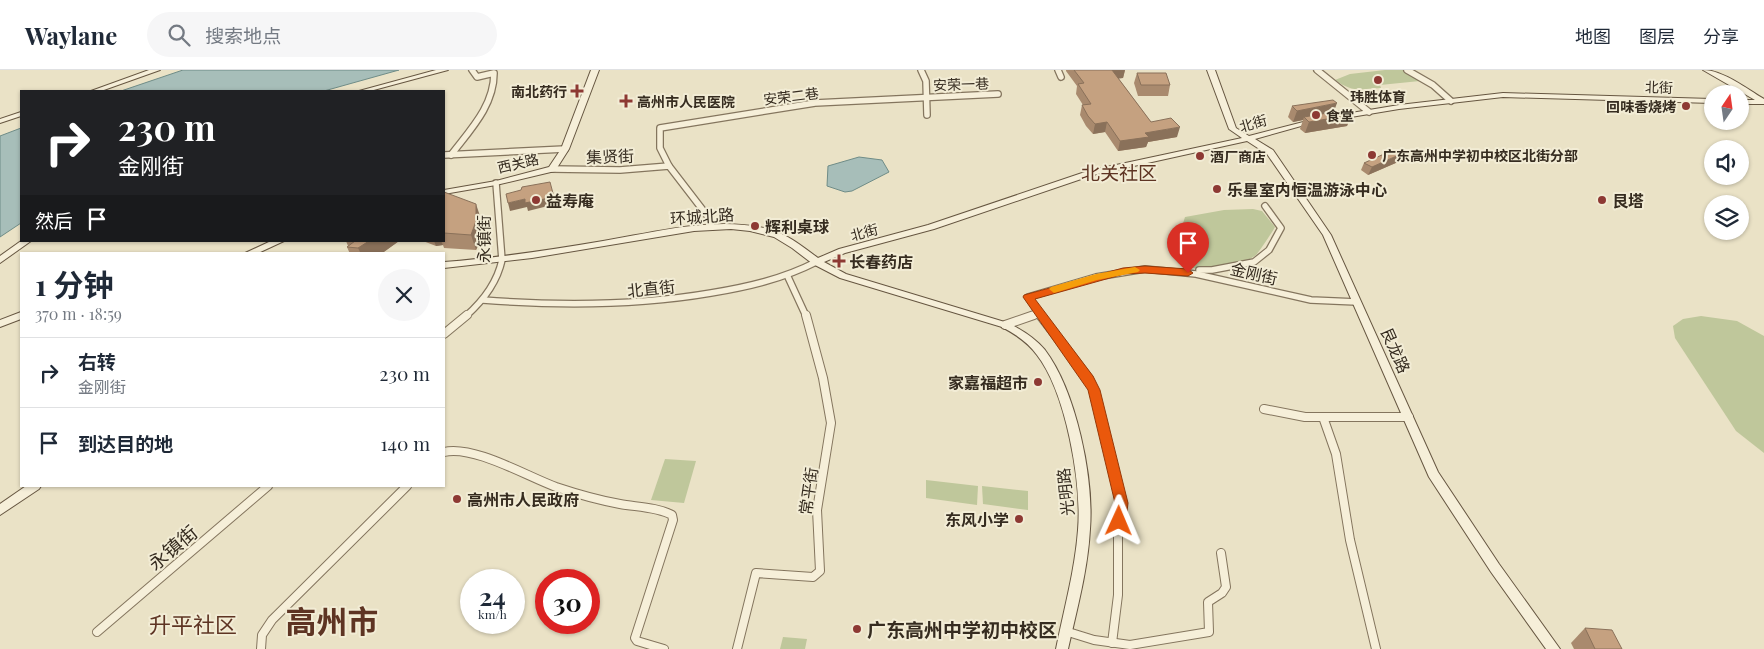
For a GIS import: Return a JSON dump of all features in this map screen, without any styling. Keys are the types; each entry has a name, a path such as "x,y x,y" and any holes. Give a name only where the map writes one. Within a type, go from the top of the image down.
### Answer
{"street":[{"path":"88,90 146,70"},
{"path":"98,90 156,70"},
{"path":"367,90 444,70"},
{"path":"451,155 482,111 495,87 494,73 478,77 472,70"},
{"name":"西关路","path":"445,192 496,182 552,168 565,149 595,70"},
{"name":"安荣一巷","path":"921,70 926,82 927,115"},
{"path":"1058,70 1061,77"},
{"name":"艮龙路","path":"1211,70 1232,127 1270,152 1318,222 1336,252 1438,481 1494,568 1554,649"},
{"path":"1317,70 1369,112"},
{"path":"1407,70 1433,85 1451,101"},
{"path":"1707,70 1764,102"},
{"name":"安荣一巷","path":"926,96 998,94"},
{"name":"北街","path":"1334,118 1494,96 1529,95 1704,101"},
{"name":"安荣二巷","path":"669,166 661,154 658,143 660,128 815,103 926,96"},
{"path":"1749,102 1764,102"},
{"path":"0,122 20,116"},
{"name":"北街","path":"816,262 842,251 931,227 1091,173 1220,146 1324,120"},
{"path":"445,155 565,149"},
{"path":"669,166 709,218 712,227"},
{"name":"集贤街","path":"552,168 581,171 669,166"},
{"name":"永镇街","path":"445,333 483,300 495,282 502,260 496,182"},
{"path":"1186,272 1220,271 1225,267 1250,264 1261,257 1276,240 1281,228 1264,206"},
{"name":"环城北路","path":"445,265 502,260 712,227 746,228 773,233 816,262 843,276 1004,325"},
{"path":"0,260 26,242"},
{"path":"251,252 277,242"},
{"name":"北直街","path":"483,300 583,306 629,305 697,296 788,277 816,262"},
{"name":"金刚街","path":"1039,313 1028,297 1123,271 1145,269 1186,272 1311,300 1357,302"},
{"name":"常平街","path":"737,649 756,573 813,577 820,572 817,510 830,437 830,415 823,378 804,307 788,277"},
{"path":"1004,325 1039,313 1089,379 1094,390 1122,503 1118,528 1118,595 1112,643"},
{"path":"0,324 20,315"},
{"name":"光明路","path":"1004,325 1028,339 1049,364 1063,401 1079,462 1084,493 1084,527 1062,649"},
{"path":"1264,410 1305,417 1409,417"},
{"path":"1323,417 1336,454 1350,540 1376,649"},
{"path":"445,452 454,450 472,452 556,488 612,504 665,511 672,515 673,520 635,638 637,641 664,649"},
{"path":"0,510 34,487"},
{"name":"永镇街","path":"97,632 267,487"},
{"path":"261,649 262,635 272,620 406,487"},
{"path":"1065,632 1112,643 1147,644 1209,632 1208,602 1222,593 1226,587 1221,553"}],"green space":[{"name":"玮胜体育","path":"1404,70 1420,81 1380,85 1381,88 1352,89 1335,80 1350,74"},
{"path":"1253,209 1262,211 1275,227 1256,255 1249,260 1229,267 1207,269 1178,263 1172,251 1183,249 1178,239 1185,217 1224,210"},
{"path":"1701,316 1737,321 1764,336 1764,453 1736,431 1675,338 1673,326 1683,319"},
{"path":"665,459 696,461 684,503 651,500"},
{"path":"926,480 978,486 977,505 926,498"},
{"path":"982,486 1028,491 1028,510 983,504"},
{"path":"783,637 807,639 805,649 780,649"}],"water":[{"path":"183,70 399,70 328,90 124,90"},
{"path":"20,128 20,224 0,237 0,136"},
{"path":"859,157 882,160 889,172 852,191 845,192 827,186 828,166"}],"building":[{"path":"1074,70 1112,70 1151,122 1171,118 1180,127 1145,133 1149,137 1120,141 1107,122 1095,124 1088,116 1082,105 1091,104 1078,84 1084,83"},
{"path":"1137,73 1166,73 1170,85 1141,85"},
{"path":"1333,100 1337,103 1297,111 1292,106"},
{"path":"1345,110 1351,115 1309,122 1304,117"},
{"path":"1393,150 1401,154 1372,167 1364,163"},
{"path":"550,182 554,197 525,203 525,199 508,203 506,194 521,190 522,187"},
{"path":"445,192 476,204 476,221 471,235 445,233"},
{"path":"354,242 367,242 358,248 347,247"},
{"path":"1585,628 1612,630 1622,649 1595,649"}],"slow traffic":[{"path":"1054,289 1096,277 1135,270"}],"place":[{"name":"玮胜体育","path":"1378,80"},
{"name":"南北药行","path":"577,91"},
{"name":"高州市人民医院","path":"626,101"},
{"name":"回味香烧烤","path":"1686,106"},
{"name":"食堂","path":"1316,115"},
{"name":"广东高州中学初中校区北街分部","path":"1372,155"},
{"name":"酒厂商店","path":"1200,156"},
{"name":"乐星室内恒温游泳中心","path":"1217,189"},
{"name":"益寿庵","path":"536,200"},
{"name":"艮塔","path":"1602,200"},
{"name":"辉利桌球","path":"755,226"},
{"name":"长春药店","path":"839,261"},
{"name":"家嘉福超市","path":"1038,382"},
{"name":"高州市人民政府","path":"457,499"},
{"name":"东风小学","path":"1019,519"},
{"name":"广东高州中学初中校区","path":"857,629"}],"district":[{"name":"北关社区","path":"1119,172"},
{"name":"高州市","path":"332,620"},
{"name":"升平社区","path":"193,624"}],"route":[{"path":"1119,521 1122,503 1118,495 1094,390 1089,379 1028,297 1123,271 1145,269 1188,273"}]}
